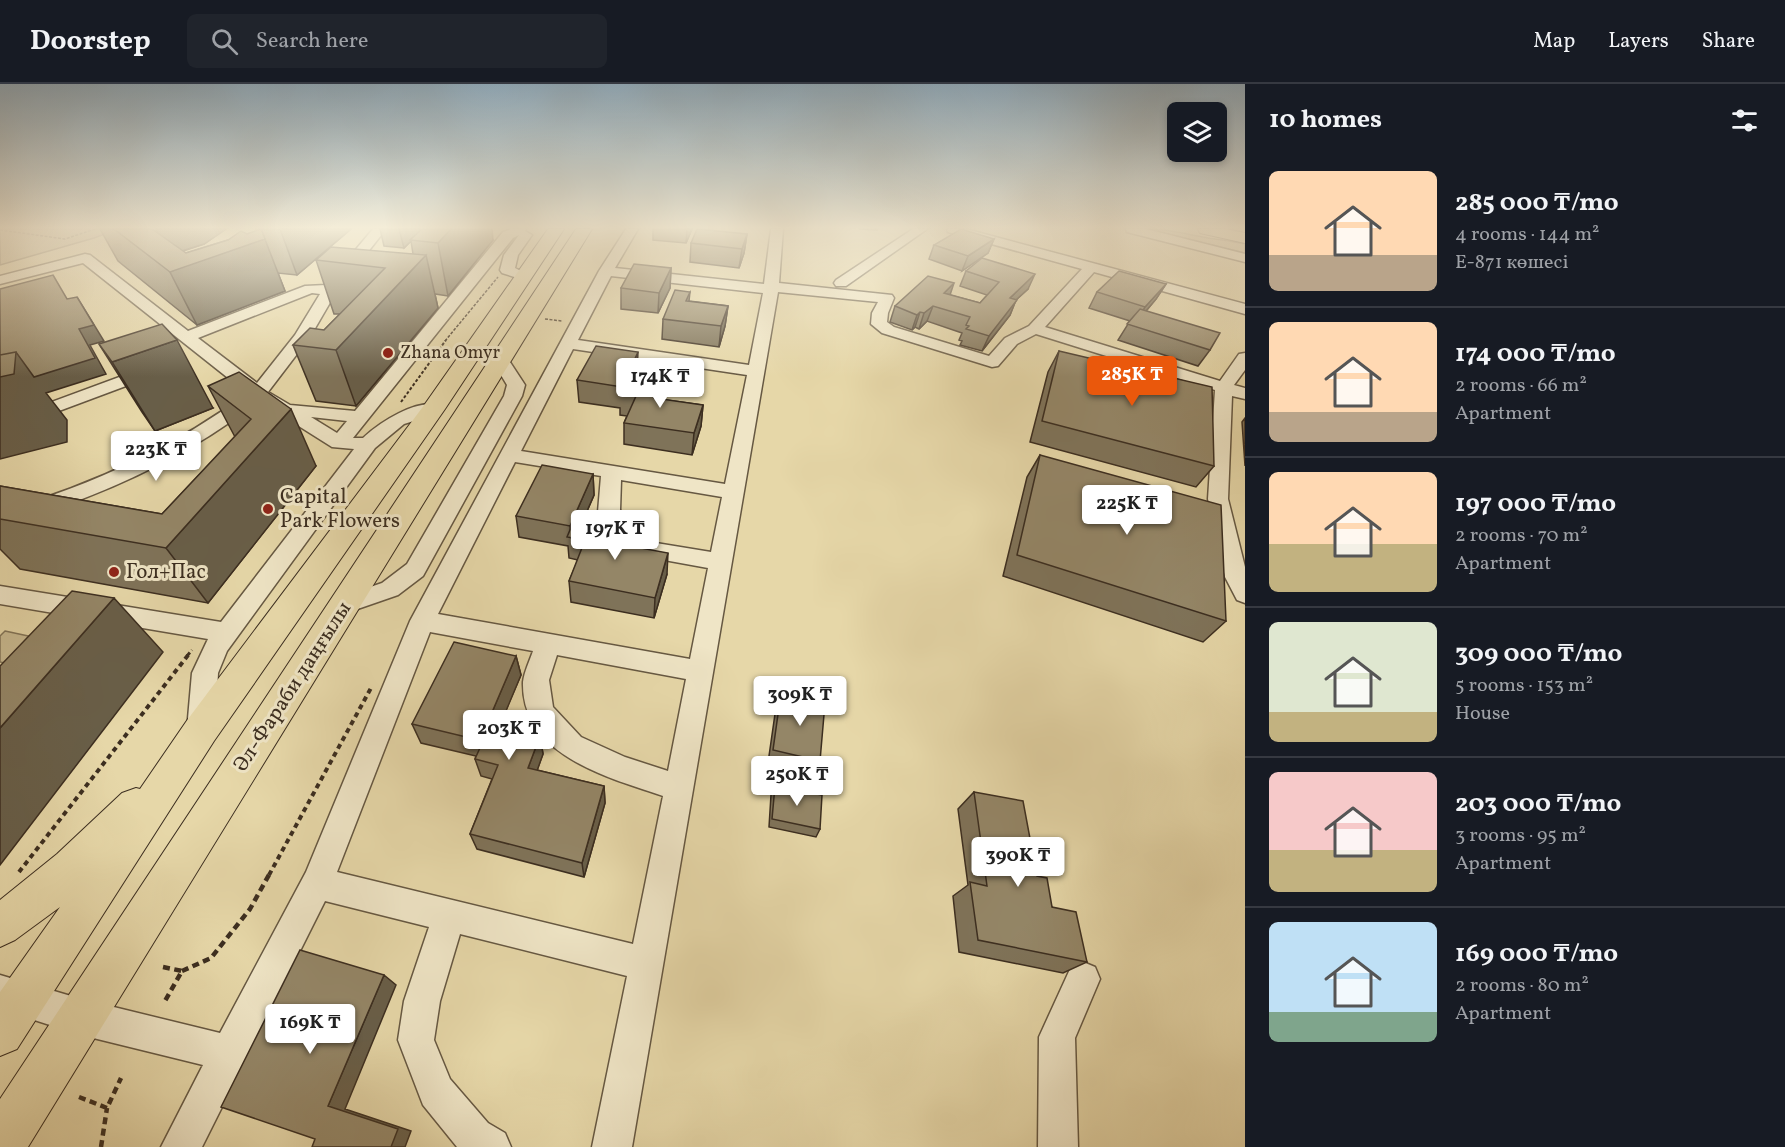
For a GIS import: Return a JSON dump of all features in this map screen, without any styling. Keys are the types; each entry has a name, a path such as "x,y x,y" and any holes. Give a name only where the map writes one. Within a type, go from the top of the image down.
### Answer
{"main road":[{"path":"8,1008 201,730 433,409 522,279"},
{"name":"Әл-Фараби даңғылы","path":"0,1145 552,279"},
{"path":"0,924 30,906 67,873 179,763"}],"street":[{"path":"109,279 258,393 339,442 368,444"},
{"path":"2,520 58,502 145,465 218,424 258,393 302,337 339,279"},
{"path":"339,442 475,279"},
{"path":"181,1147 317,883 422,621 602,279"},
{"path":"679,279 887,298 880,313 879,324 888,330 992,362 1011,341 1035,329 1081,279"},
{"path":"612,1147 734,492 771,279"},
{"path":"841,283 848,279"},
{"path":"1134,279 1245,309"},
{"path":"186,337 310,289 331,288 353,291"},
{"path":"430,300 453,303"},
{"path":"1035,329 1245,394"},
{"path":"568,344 755,371"},
{"path":"0,427 204,351"},
{"path":"1245,358 1224,387 1218,499 1236,577 1245,594"},
{"path":"201,730 205,673 217,646 217,631 368,444 387,424 433,409"},
{"path":"285,410 360,417"},
{"path":"509,454 734,492"},
{"path":"611,471 609,512 628,532 650,550 721,562"},
{"path":"0,595 217,631"},
{"path":"422,621 700,671"},
{"path":"548,644 536,680 540,712 555,729 571,746 620,768 679,788"},
{"path":"317,883 646,964"},
{"path":"449,916 422,1001 416,1040 436,1092 474,1137 491,1147"},
{"path":"1058,1147 1057,1037 1083,979"},
{"path":"8,1008 81,1017 229,1053"}],"path":[{"path":"397,407 452,332 496,279"},
{"path":"15,877 217,631"},
{"path":"163,967 182,971 165,1001"},
{"path":"101,1147 106,1108 122,1078"},
{"path":"79,1097 106,1108"}],"shaded area":[{"path":"5,631 61,643 36,670 0,662 0,636"}],"building":[{"path":"39,279 55,279 67,299 77,297 94,325 79,329 95,358 34,377 16,352 0,355 0,289"},
{"path":"375,279 404,279 336,350 293,345 310,328 324,330"},
{"path":"626,279 666,279 659,293 621,288"},
{"path":"925,279 938,279 954,283 944,293 980,303 999,282 989,279 1030,279 1010,298 1017,300 989,336 966,329 969,326 966,325 970,317 933,306 917,315 895,306"},
{"path":"1111,279 1147,279 1166,284 1145,307 1097,292"},
{"path":"675,290 690,292 686,301 728,306 721,326 663,319"},
{"path":"1140,309 1220,333 1210,350 1127,324"},
{"path":"162,324 177,340 112,362 99,344"},
{"path":"596,346 638,352 622,387 577,380"},
{"path":"1059,351 1212,387 1214,466 1042,421"},
{"path":"16,352 14,374 0,377 0,355"},
{"path":"239,372 291,409 166,548 0,519 0,486 162,514 251,419 208,386"},
{"path":"627,380 659,385 654,398 703,405 694,433 624,423 636,396 620,394"},
{"path":"1040,455 1221,505 1226,621 1017,555"},
{"path":"542,465 593,474 570,526 516,516"},
{"path":"576,516 616,523 608,542 668,553 655,598 569,581 585,540 567,537"},
{"path":"72,591 114,598 0,728 0,666"},
{"path":"454,642 516,656 487,724 540,736 528,768 604,786 582,863 470,834 498,765 475,759 483,741 412,724"},
{"path":"781,693 825,703 820,761 773,750"},
{"path":"775,786 822,795 820,829 772,819"},
{"path":"974,792 1023,801 1037,876 1047,878 1052,907 1076,912 1087,962 978,940 970,882 987,886"},
{"path":"300,950 384,975 328,1106 398,1129 391,1147 312,1147 315,1139 221,1107"}],"place":[{"name":"Zhana Omyr","path":"388,353"},
{"name":"Capital Park Flowers","path":"268,509"},
{"name":"Гол+Пас","path":"114,572"}]}
